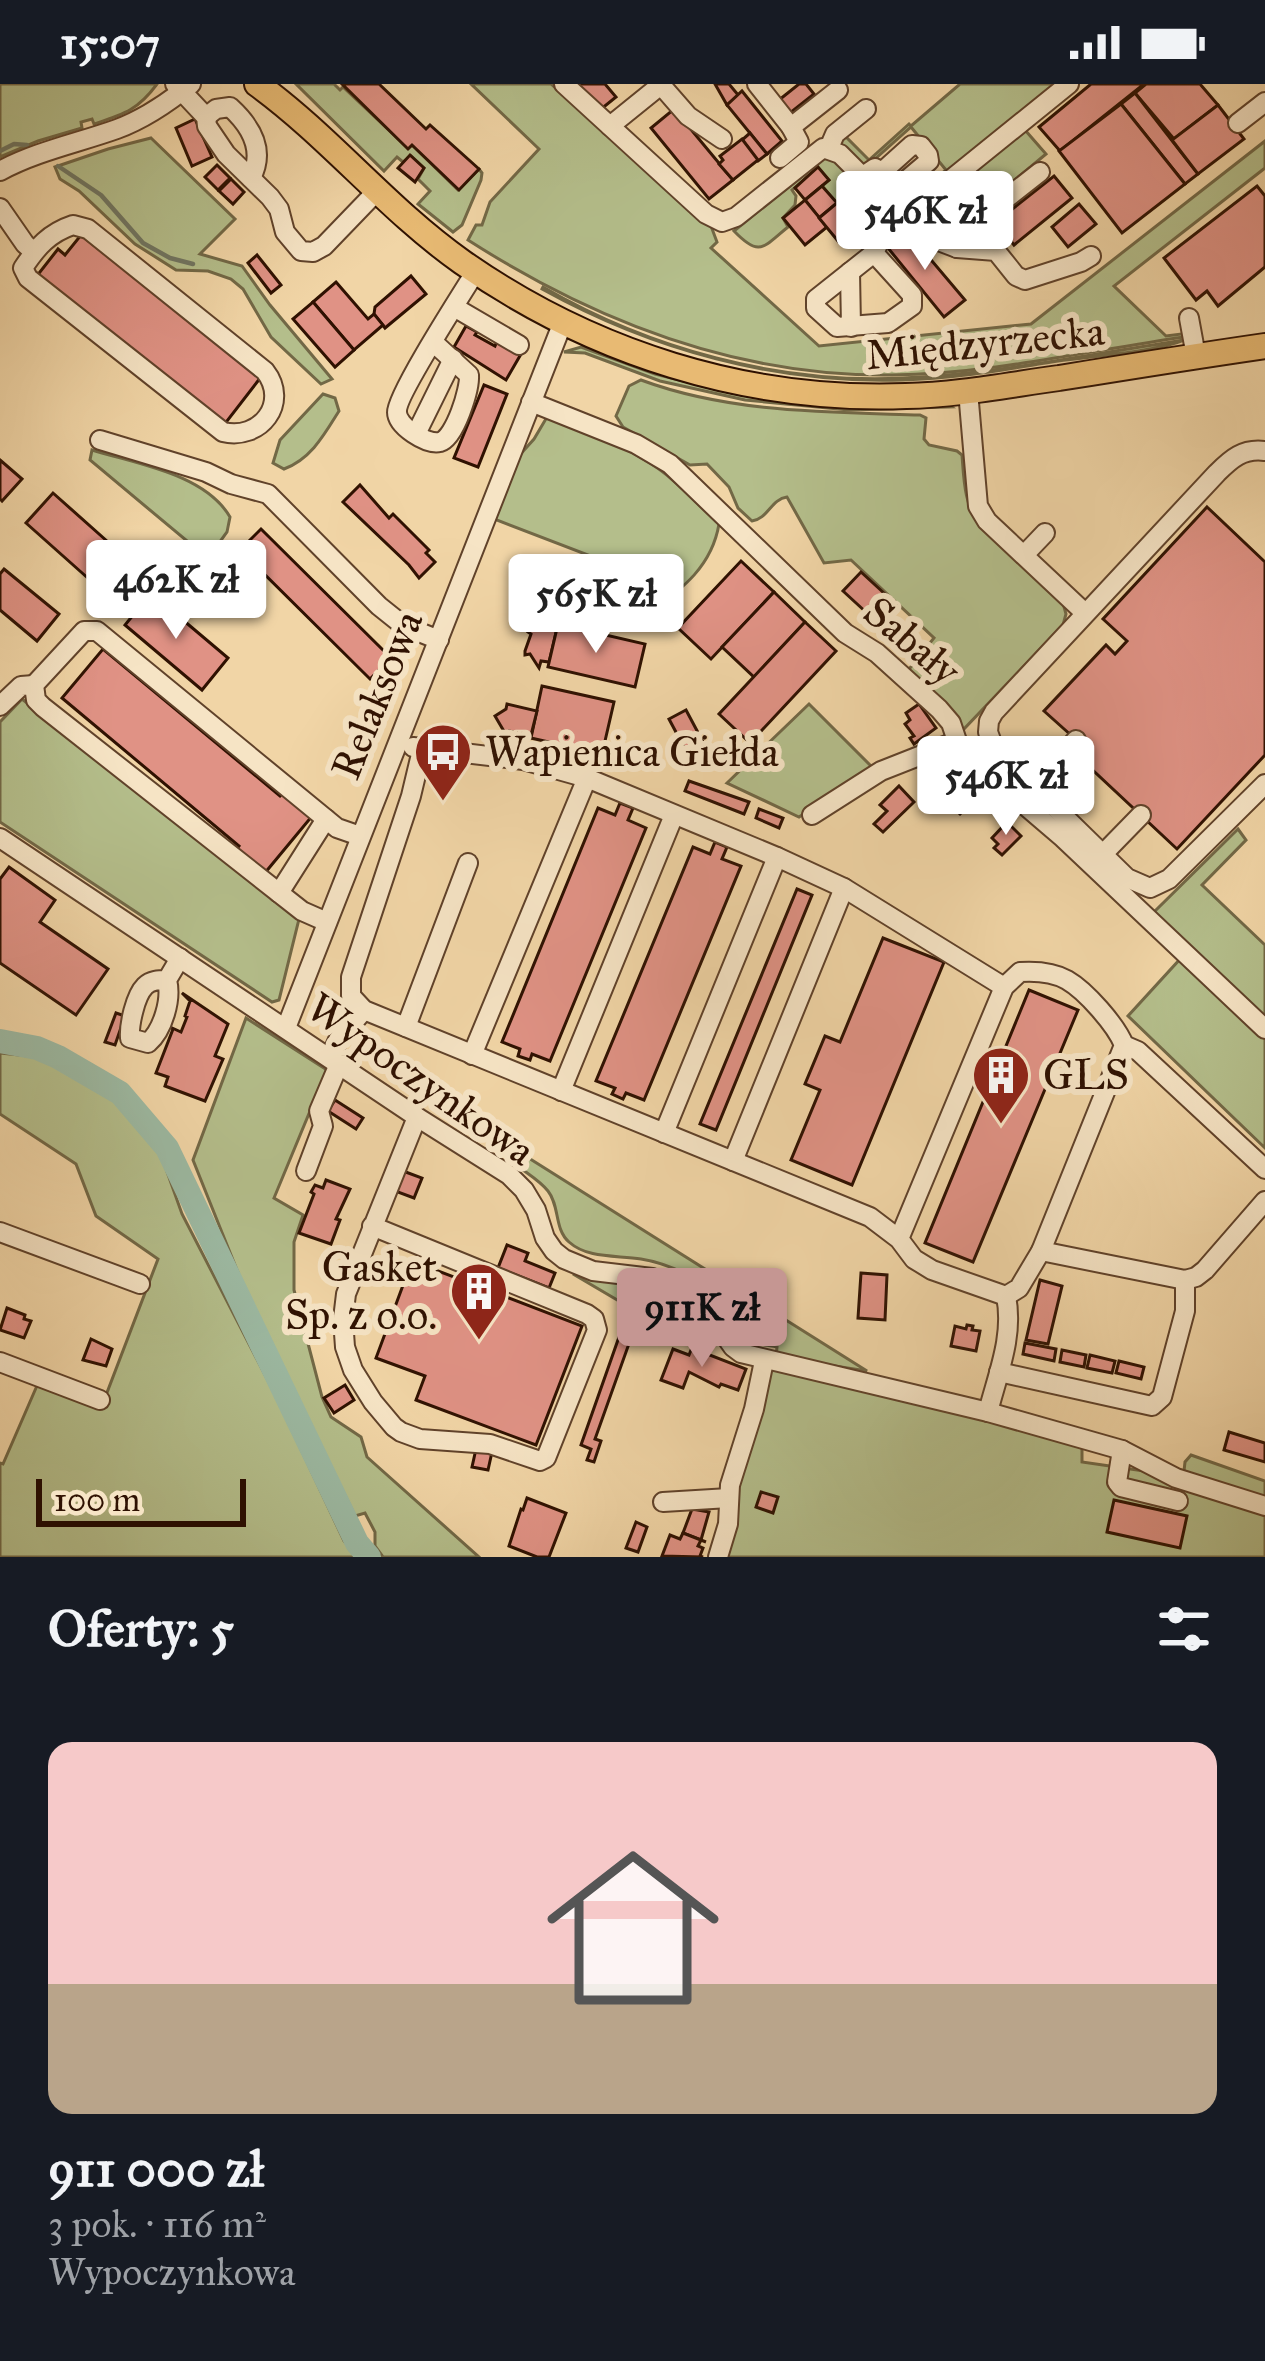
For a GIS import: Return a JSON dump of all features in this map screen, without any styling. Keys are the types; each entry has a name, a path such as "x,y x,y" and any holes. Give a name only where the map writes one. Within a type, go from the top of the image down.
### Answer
{"main road":[{"name":"Międzyrzecka","path":"256,84 294,111"},
{"name":"Międzyrzecka","path":"273,84 294,111 377,191 430,239 476,271 563,322 686,371 756,386 863,397 968,392 1265,346"}],"street":[{"path":"564,84 706,214 722,222 736,217 817,150 829,148 873,174 914,226 957,248 996,251 1025,280 1091,256"},
{"path":"610,126 662,84 688,116 722,139"},
{"path":"757,84 799,138 780,158"},
{"path":"874,253 913,302 893,321 837,327 814,303 874,253 902,210 921,205 1069,84"},
{"path":"0,171 116,129 154,109 180,86 206,117 215,139 279,208 285,232 305,252 337,236 377,191"},
{"path":"791,127 838,90"},
{"path":"1238,123 1265,102"},
{"path":"206,117 230,107 243,120 259,155 250,178"},
{"path":"829,148 836,134 866,109"},
{"path":"957,248 1040,172"},
{"path":"0,208 34,252"},
{"path":"73,225 88,229 265,371 275,388 267,416 242,434 223,432 28,278 23,268 34,252 58,230 73,225"},
{"path":"433,342 469,375 470,390 448,437 440,442 416,434 397,417 397,406 433,342 476,271"},
{"path":"850,272 851,327"},
{"path":"454,307 519,345"},
{"path":"1189,318 1196,356"},
{"name":"Relaksowa","path":"286,1028 563,322"},
{"path":"416,434 453,359"},
{"path":"968,392 978,506 1085,613"},
{"name":"Sabały","path":"531,402 637,444 670,464 845,633 878,652 939,710 972,760 1063,838 1265,1029"},
{"path":"100,440 268,494 379,607 404,626 439,640"},
{"path":"1265,452 1250,451 1230,460 994,712 988,732 994,748 1102,855 1127,878 1150,888 1163,884 1265,784"},
{"path":"1021,552 1042,530"},
{"path":"0,706 21,686 34,685 84,631 98,631 337,828 360,836"},
{"path":"34,685 36,700 43,706 302,911 327,922"},
{"path":"1032,786 1076,740"},
{"path":"812,815 881,771 957,741"},
{"path":"397,742 422,750 523,760 587,778 844,888 1004,987"},
{"path":"422,750 351,977 351,996 364,1010 870,1217 932,1270 1006,1296"},
{"path":"472,1054 587,778"},
{"path":"562,1091 674,815"},
{"path":"1102,855 1141,815"},
{"path":"279,893 326,819"},
{"name":"Wypoczynkowa","path":"1,840 509,1175 536,1210 545,1238 564,1259 592,1271 652,1278 688,1293 702,1303 741,1353 988,1412 1122,1450 1176,1478 1265,1506"},
{"path":"664,1133 776,856"},
{"path":"406,1028 468,863"},
{"path":"734,1162 844,888"},
{"path":"167,980 180,958"},
{"path":"899,1239 1004,987 1020,972 1039,971 1078,988 1124,1045 1138,1051 1265,1168"},
{"path":"306,1171 322,1126 319,1111 338,1040 364,1010"},
{"path":"1006,1296 1019,1288 1042,1251 1124,1045"},
{"path":"372,1226 594,1319 597,1330 546,1458 533,1460 490,1444 420,1439 401,1432 387,1420 353,1370 345,1347 346,1294 372,1226 417,1118"},
{"path":"1042,1251 1185,1280 1204,1270 1265,1201"},
{"path":"0,1232 140,1284"},
{"path":"999,1372 1152,1406 1162,1397 1185,1311 1185,1280"},
{"path":"988,1412 1009,1336 1006,1296"},
{"path":"718,1557 764,1360"},
{"path":"0,1362 100,1400"},
{"path":"1122,1450 1120,1487 1178,1501"},
{"path":"663,1502 729,1498"}],"green space":[{"path":"0,84 157,84 122,114 94,124 92,119 81,122 82,128 0,157"},
{"path":"296,84 343,87 458,190 479,169 481,180 462,225 453,232 418,204 430,191 418,179 424,168 411,156 403,162 397,157 384,171"},
{"path":"471,84 551,84 711,226 717,242 711,248 819,346 1031,324 1265,141 1265,168 1114,286 1166,336 1183,330 1184,337 965,371 835,373 724,355 670,339 567,296 468,240 476,225 482,225 490,202 539,149"},
{"path":"960,84 1059,84 921,198 904,204 869,175 880,176 900,198 918,194 946,170 911,127 866,167 838,142 843,134 869,160"},
{"path":"1025,130 1046,154 962,224 960,220 980,195 977,190 949,212 938,202 920,217 928,229 914,215"},
{"path":"151,138 235,219 200,254 242,266 332,379 321,384 271,337 243,289 231,279 208,271 176,270 135,244 60,179 55,167"},
{"path":"824,158 833,159 885,207 881,232 871,240 868,214 852,195 837,203 822,186 829,180 818,168 792,190 795,205 783,218 788,227 773,240 756,247 734,231"},
{"path":"543,287 671,345 809,375 938,376 1184,340 1141,351 942,378 856,380 808,376 762,369 716,359 671,346 584,311"},
{"path":"581,347 655,374 732,393 951,407 849,410 745,400 660,381 585,353 564,352"},
{"path":"641,380 744,405 926,418 924,439 929,445 962,455 966,492 980,525 1063,603 1063,625 962,731 906,673 934,638 851,560 824,563 787,497 752,521 707,464 690,465 623,427 616,416 629,386"},
{"path":"323,394 335,398 339,411 322,437 294,465 284,469 273,463 280,440"},
{"path":"547,417 645,460 719,524 703,564 650,613 622,568 494,519 517,458"},
{"path":"92,450 168,473 204,490 230,517 227,532 214,550 199,551 90,460"},
{"path":"22,699 299,919 279,1000 272,1002 0,822 0,722"},
{"path":"809,704 873,768 799,817 727,783"},
{"path":"1238,829 1246,840 1202,885 1265,945 1265,1024 1151,915"},
{"path":"1182,957 1265,1035 1265,1148 1128,1016"},
{"path":"246,1018 327,1070 274,1198 303,1215 294,1242 294,1290 322,1397 331,1417 361,1437 367,1457 479,1557 383,1557 365,1513 355,1516 251,1305 193,1160"},
{"path":"0,1053 48,1058 115,1096 160,1152 182,1214 344,1541 358,1557 0,1557 0,1463 39,1381 103,1403 158,1259 96,1216 76,1164 0,1114"},
{"path":"508,1145 867,1371 776,1357 777,1347 742,1334 714,1293 694,1278 655,1262 594,1254 569,1242 548,1191 505,1154"},
{"path":"573,1274 650,1282 688,1299 711,1327 687,1335 672,1332 667,1338 637,1328 641,1314"},
{"path":"770,1370 1082,1444 1082,1462 1151,1472 1265,1511 1265,1557 724,1557 733,1493"},
{"path":"1191,1455 1265,1481 1265,1501 1184,1471"}],"building":[{"path":"342,84 379,84 426,129 430,125 479,169 459,190 412,145 408,149"},
{"path":"575,84 605,84 616,97 600,110"},
{"path":"715,84 729,84 739,96 727,105"},
{"path":"806,84 814,94 790,113 779,100"},
{"path":"1091,84 1144,84 1060,151 1039,127"},
{"path":"1146,84 1200,84 1218,105 1174,139 1135,93"},
{"path":"742,91 782,141 767,154 727,105"},
{"path":"1135,93 1198,174 1185,184 1121,104"},
{"path":"1121,104 1185,184 1122,233 1059,151"},
{"path":"1218,105 1244,139 1198,174 1172,140"},
{"path":"674,109 733,180 709,199 651,128"},
{"path":"195,119 212,157 192,166 176,128"},
{"path":"750,133 767,154 758,161 742,140"},
{"path":"742,139 758,160 733,180 719,164 720,156"},
{"path":"410,155 424,168 415,182 398,168"},
{"path":"217,165 230,178 218,190 205,177"},
{"path":"818,167 829,180 805,200 795,188"},
{"path":"1054,176 1072,198 1014,245 996,222"},
{"path":"231,179 244,192 233,204 219,191"},
{"path":"822,186 837,203 819,218 805,200"},
{"path":"1257,186 1265,196 1265,267 1218,306 1207,291 1196,300 1164,258"},
{"path":"805,200 827,227 805,245 783,218"},
{"path":"837,203 855,226 838,241 819,218"},
{"path":"1079,204 1096,224 1068,247 1052,227"},
{"path":"898,232 906,238 910,235 965,300 944,317 884,243"},
{"path":"81,235 261,377 224,425 36,277 58,249 65,255"},
{"path":"257,255 281,285 271,293 248,263"},
{"path":"411,276 426,294 385,328 374,314 375,307"},
{"path":"336,282 368,319 374,314 383,325 354,350 313,302"},
{"path":"313,302 354,350 335,367 293,319"},
{"path":"466,326 495,346 497,341 521,354 506,380 454,347"},
{"path":"484,385 507,394 478,467 454,458"},
{"path":"0,460 22,479 2,501 0,499"},
{"path":"360,485 389,518 393,514 429,550 426,553 435,562 419,578 343,502"},
{"path":"53,493 117,550 90,580 26,523"},
{"path":"1207,507 1265,562 1265,755 1177,849 1084,762 1092,754 1044,711 1106,645 1115,654 1127,641 1103,619"},
{"path":"261,529 391,658 370,679 240,550"},
{"path":"741,561 774,592 711,659 678,628"},
{"path":"4,569 59,614 37,641 0,610"},
{"path":"861,572 886,595 868,614 843,591"},
{"path":"774,592 805,622 754,677 722,647"},
{"path":"151,593 228,658 202,690 125,625"},
{"path":"544,613 558,624 549,662 541,661 539,668 525,651 528,632"},
{"path":"805,622 836,651 750,743 719,714"},
{"path":"558,624 645,644 635,687 548,667"},
{"path":"103,649 280,796 285,791 313,815 264,874 236,850 239,846 62,698"},
{"path":"542,686 614,702 602,754 531,738"},
{"path":"507,704 537,711 531,735 505,733 495,716"},
{"path":"919,704 936,728 914,744 905,724 910,720 906,713"},
{"path":"686,710 711,757 694,766 669,719"},
{"path":"960,778 974,791 969,797 973,801 960,814 942,797"},
{"path":"689,781 749,802 744,814 685,791"},
{"path":"899,786 914,802 883,832 874,824 887,811 880,805"},
{"path":"620,803 633,808 628,820 646,828 550,1061 532,1054 530,1060 518,1056 520,1049 502,1042 598,808 615,815"},
{"path":"759,809 783,818 779,828 756,818"},
{"path":"1007,822 1021,836 1002,855 992,838"},
{"path":"715,842 727,847 722,859 741,866 644,1100 626,1093 623,1099 612,1094 615,1088 596,1081 693,847 710,854"},
{"path":"9,867 55,900 40,922 108,969 76,1015 0,963 0,879"},
{"path":"797,889 812,895 716,1130 700,1124"},
{"path":"883,938 944,962 852,1185 791,1160 820,1090 805,1084 825,1036 840,1042"},
{"name":"GLS","path":"1029,990 1078,1010 973,1262 925,1243"},
{"path":"182,993 228,1024 215,1056 223,1059 205,1101 165,1086 168,1077 156,1073 170,1027 181,1032 187,1017 190,1001"},
{"path":"116,1013 125,1016 115,1045 105,1042"},
{"path":"335,1100 363,1118 356,1129 328,1111"},
{"path":"403,1171 422,1178 414,1198 395,1191"},
{"path":"326,1180 350,1189 331,1244 299,1233 311,1192 315,1185 323,1188"},
{"path":"507,1245 528,1253 525,1261 555,1273 549,1288 498,1268"},
{"name":"Gasket Sp. z o.o.","path":"412,1261 582,1326 536,1445 416,1400 425,1376 376,1358"},
{"path":"861,1273 887,1275 885,1320 858,1318"},
{"path":"1040,1280 1062,1286 1048,1344 1026,1340"},
{"path":"7,1308 31,1321 24,1338 0,1330"},
{"path":"649,1313 689,1328 687,1334 647,1319"},
{"path":"625,1320 636,1324 595,1439 601,1441 594,1462 587,1460 591,1449 581,1445"},
{"path":"967,1325 980,1331 976,1351 951,1346 955,1326 966,1329"},
{"path":"91,1339 112,1349 106,1366 83,1360"},
{"path":"1025,1343 1056,1349 1054,1361 1023,1354"},
{"path":"673,1349 689,1355 697,1350 746,1369 738,1390 719,1387 689,1372 683,1388 661,1380"},
{"path":"1062,1350 1086,1355 1084,1367 1060,1362"},
{"path":"1090,1355 1115,1361 1112,1373 1087,1368"},
{"path":"1119,1361 1144,1367 1141,1379 1116,1373"},
{"path":"345,1385 354,1400 334,1413 324,1398"},
{"path":"1229,1432 1265,1443 1265,1462 1224,1450"},
{"path":"476,1449 492,1452 488,1470 472,1467"},
{"path":"761,1492 778,1497 773,1513 756,1507"},
{"path":"527,1498 566,1513 549,1557 509,1546"},
{"path":"1114,1500 1187,1516 1180,1548 1107,1532"},
{"path":"692,1509 709,1512 701,1540 683,1533"},
{"path":"636,1522 647,1527 638,1552 626,1548"},
{"path":"683,1533 701,1540 698,1546 703,1548 703,1557 662,1556 670,1535 680,1539"}],"waterway":[{"path":"0,151 14,144 27,145"},
{"path":"58,166 101,195 143,243 193,264"},
{"path":"0,1041 58,1057 120,1093 167,1148 357,1543 369,1557"}],"place":[{"name":"Wapienica Giełda","path":"443,803"},
{"name":"GLS","path":"1001,1126"},
{"name":"Gasket Sp. z o.o.","path":"479,1342"}]}
